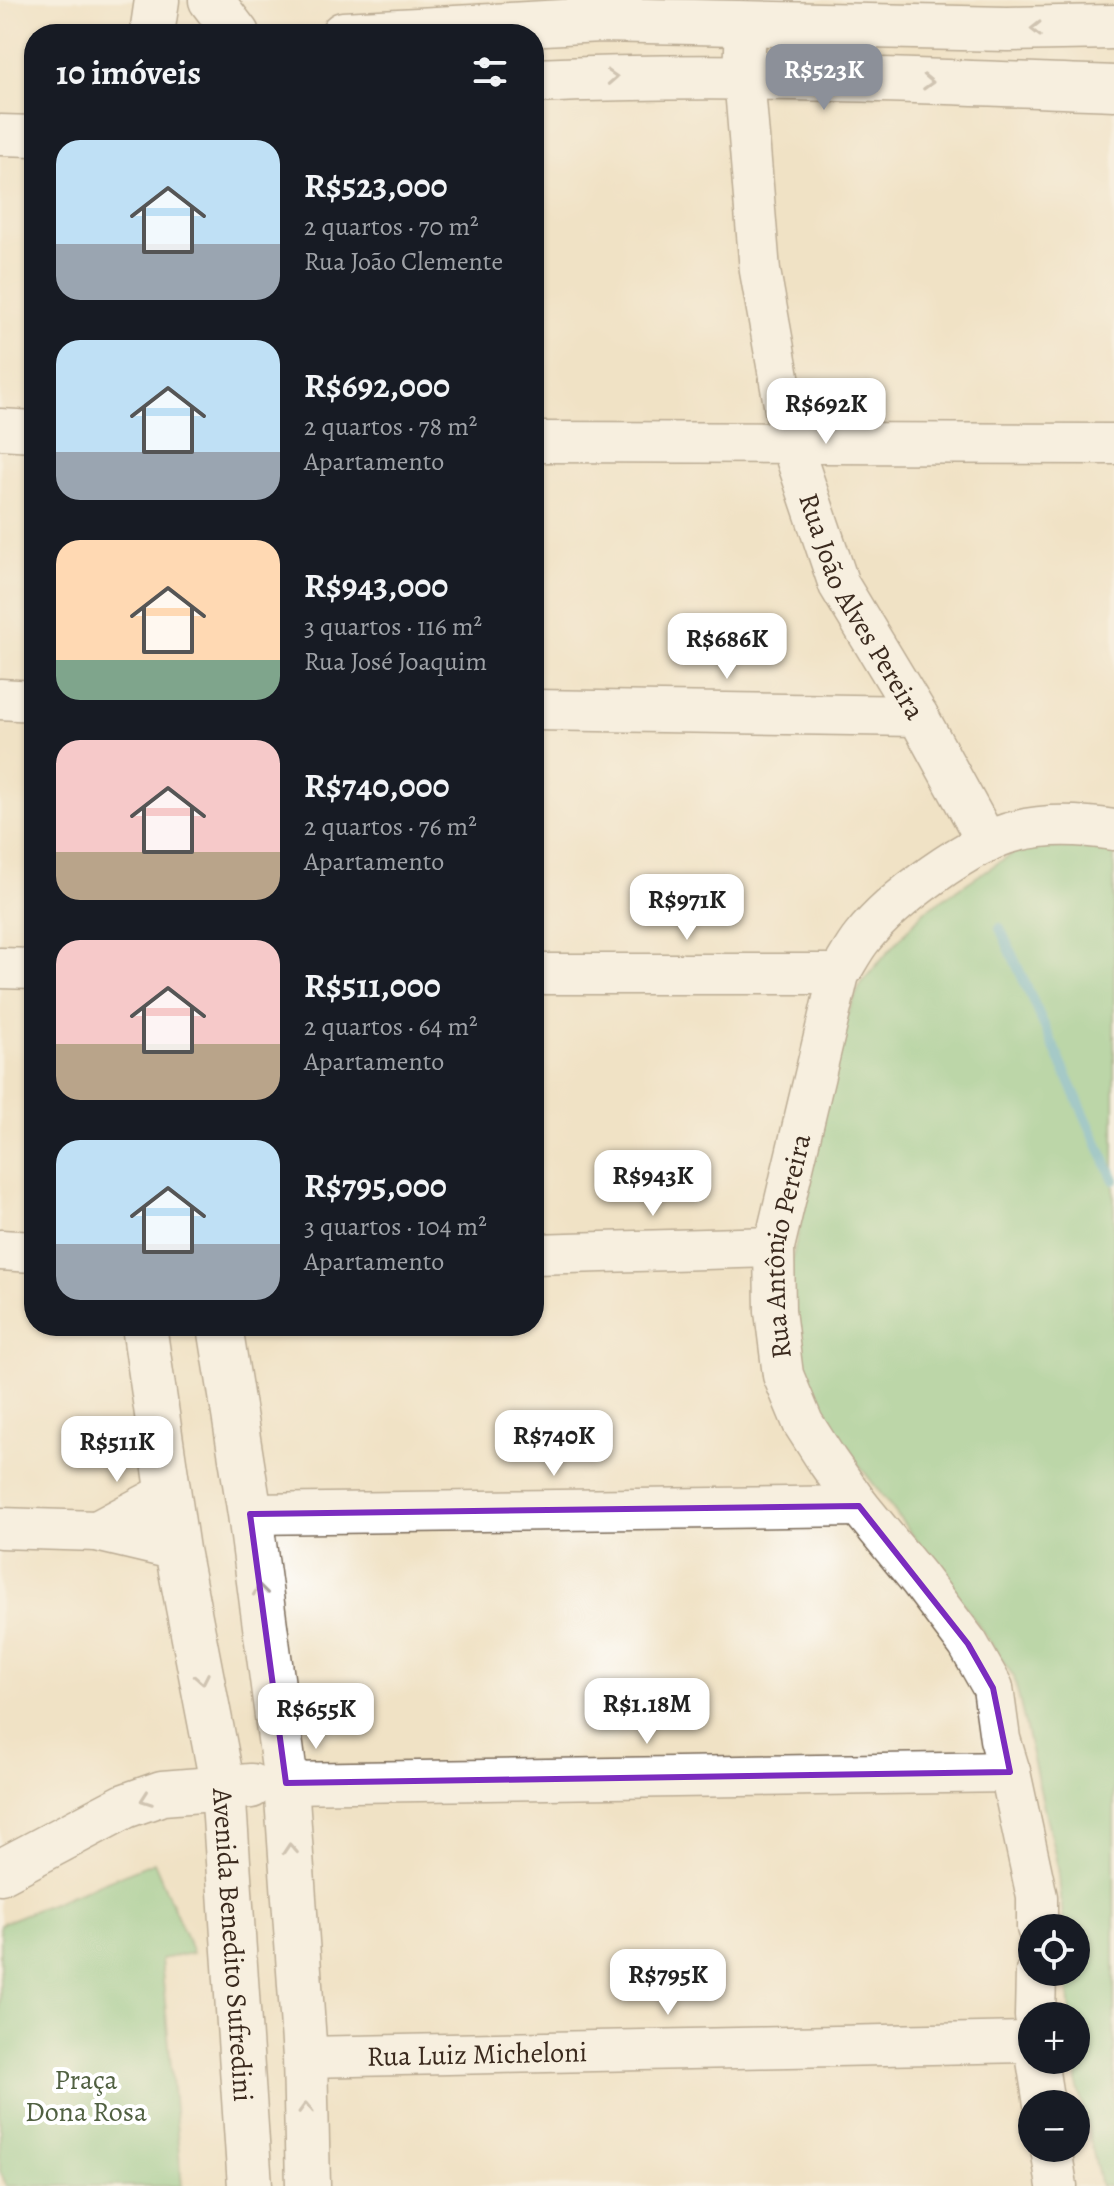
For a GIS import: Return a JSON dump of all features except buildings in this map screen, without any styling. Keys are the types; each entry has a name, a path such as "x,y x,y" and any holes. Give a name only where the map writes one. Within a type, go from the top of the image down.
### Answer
{"main road":[{"path":"153,24 157,0"},
{"path":"211,0 229,24"},
{"path":"527,24 600,20 1007,29 1114,27"},
{"path":"544,81 744,76 1114,88"},
{"name":"Avenida Benedito Sufredini","path":"145,1336 177,1550 223,1788 250,2186"},
{"path":"222,1336 250,1514 286,1783 305,2057 308,2186"},
{"path":"0,1872 125,1806 162,1793 286,1783"}],"street":[{"name":"Rua João Alves Pereira","path":"746,23 744,76 760,271 791,443 839,585 918,716 987,842"},
{"path":"0,135 24,136"},
{"path":"0,429 24,430"},
{"path":"544,442 1114,444"},
{"path":"0,699 24,700"},
{"path":"544,710 918,716"},
{"name":"Rua Antônio Pereira","path":"1037,1914 1037,1897 1000,1739 993,1688 968,1644 859,1506 803,1423 783,1375 775,1311 774,1247 839,974 863,937 911,891 987,842 1016,831 1076,825 1114,830"},
{"path":"0,968 24,969"},
{"path":"544,974 839,974"},
{"path":"544,1254 774,1247"},
{"path":"0,1250 24,1251"},
{"path":"97,1531 168,1493"},
{"path":"250,1514 859,1506"},
{"path":"0,1528 97,1531 177,1550"},
{"path":"286,1783 1010,1772"},
{"name":"Rua Luiz Micheloni","path":"305,2057 1018,2042"},
{"path":"1053,2162 1057,2186"}],"highlighted area":[{"path":"859,1506 968,1644 993,1688 1010,1772 286,1783 250,1514"}],"green space":[{"path":"1114,846 1114,2186 1101,2186 1090,2139 1090,2090 1078,2090 1077,2084 1077,2074 1090,2074 1090,2002 1070,2002 1068,1986 1090,1986 1090,1914 1063,1914 1058,1868 1014,1677 951,1586 822,1416 793,1347 788,1274 810,1187 817,1084 861,983 924,911 1021,848"},
{"name":"Praça Dona Rosa","path":"154,1862 193,1953 161,1959 182,2186 7,2186 0,2172 0,1924"}],"waterway":[{"path":"1000,928 1114,1180"}]}
